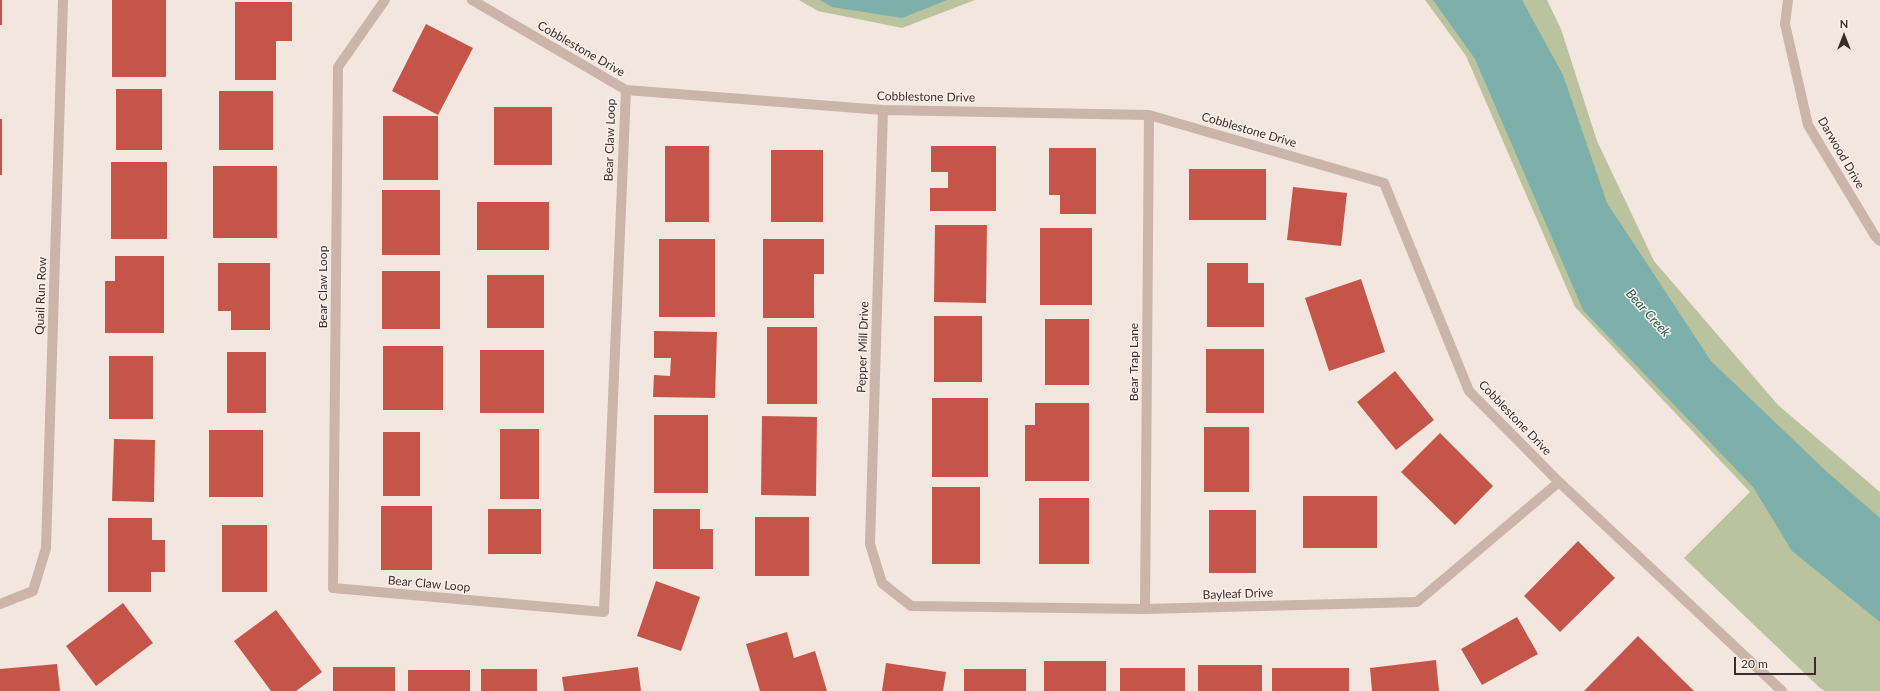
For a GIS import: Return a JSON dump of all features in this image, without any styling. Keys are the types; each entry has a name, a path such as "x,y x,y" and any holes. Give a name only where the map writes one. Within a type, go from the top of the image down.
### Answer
{"street":[{"name":"Quail Run Row","path":"0,604 33,591 46,548 63,0"},
{"name":"Bear Claw Loop","path":"385,0 338,66 333,588 604,612 626,90"},
{"name":"Cobblestone Drive","path":"472,0 626,90 883,110 1149,115 1384,183 1469,391 1559,482 1782,691"},
{"name":"Darwood Drive","path":"1788,0 1785,24 1808,124 1875,236 1880,241"},
{"name":"Pepper Mill Drive","path":"882,583 870,544 883,110"},
{"name":"Bear Trap Lane","path":"1145,609 1149,115"},
{"name":"Bayleaf Drive","path":"882,583 910,606 1145,609 1417,602 1559,482"}],"green space":[{"path":"799,0 975,0 902,28 818,11"},
{"path":"1425,0 1547,0 1561,29 1597,141 1654,261 1778,405 1880,492 1880,691 1825,691 1820,688 1684,558 1750,492 1575,307 1466,56"}],"water":[{"path":"820,0 947,0 902,18 832,7"},
{"name":"Bear Creek","path":"1433,0 1522,0 1563,75 1607,203 1711,361 1826,471 1880,518 1880,622 1792,551 1753,487 1583,310 1475,59"}],"building":[{"path":"0,0 2,0 2,25 0,25"},
{"path":"112,0 166,0 166,77 112,77"},
{"path":"235,2 292,2 292,41 276,41 276,80 235,80"},
{"path":"426,24 473,48 438,115 392,91"},
{"path":"116,89 162,89 162,150 116,150"},
{"path":"219,91 273,91 273,150 219,150"},
{"path":"494,107 552,107 552,165 494,165"},
{"path":"383,116 438,116 438,180 383,180"},
{"path":"0,119 2,119 2,175 0,175"},
{"path":"665,146 709,146 709,222 665,222"},
{"path":"931,146 996,146 996,211 930,211 930,188 948,188 948,172 931,172"},
{"path":"1049,148 1096,148 1096,214 1060,214 1060,195 1049,195"},
{"path":"771,150 823,150 823,222 771,222"},
{"path":"111,162 167,162 167,239 111,239"},
{"path":"213,166 277,166 277,238 213,238"},
{"path":"1189,169 1266,169 1266,220 1189,220"},
{"path":"1293,187 1347,193 1341,246 1287,240"},
{"path":"382,190 440,190 440,255 382,255"},
{"path":"477,202 549,202 549,250 477,250"},
{"path":"935,225 987,225 986,303 934,302"},
{"path":"1040,228 1092,228 1092,305 1040,305"},
{"path":"659,239 715,239 715,317 659,317"},
{"path":"763,239 824,239 824,274 814,274 814,318 763,318"},
{"path":"115,256 164,256 164,333 105,333 105,281 115,281"},
{"path":"218,263 270,263 270,330 231,330 231,311 218,311"},
{"path":"1207,263 1248,263 1248,283 1264,283 1264,327 1207,327"},
{"path":"382,271 440,271 440,329 382,329"},
{"path":"487,275 544,275 544,328 487,328"},
{"path":"1361,279 1385,352 1329,371 1305,298"},
{"path":"934,316 982,316 982,382 934,382"},
{"path":"1045,319 1089,319 1089,385 1045,385"},
{"path":"767,327 817,327 817,404 767,404"},
{"path":"654,331 717,332 715,398 653,397 654,375 670,376 671,358 654,358"},
{"path":"383,346 443,346 443,410 383,410"},
{"path":"1206,349 1264,349 1264,413 1206,413"},
{"path":"480,350 544,350 544,413 480,413"},
{"path":"227,352 266,352 266,413 227,413"},
{"path":"109,356 153,356 153,419 109,419"},
{"path":"1395,371 1434,420 1396,450 1357,402"},
{"path":"932,398 988,398 988,477 932,477"},
{"path":"1035,403 1089,403 1089,481 1025,481 1025,425 1035,425"},
{"path":"654,415 708,415 708,493 654,493"},
{"path":"762,416 817,417 816,496 761,495"},
{"path":"1204,427 1249,427 1249,492 1204,492"},
{"path":"500,429 539,429 539,499 500,499"},
{"path":"209,430 263,430 263,497 209,497"},
{"path":"383,432 420,432 420,496 383,496"},
{"path":"1440,433 1493,486 1455,525 1401,472"},
{"path":"114,439 155,440 154,502 112,501"},
{"path":"932,487 980,487 980,564 932,564"},
{"path":"1303,496 1377,496 1377,548 1303,548"},
{"path":"1039,498 1089,498 1089,564 1039,564"},
{"path":"381,506 432,506 432,570 381,570"},
{"path":"488,509 541,509 541,554 488,554"},
{"path":"653,509 700,509 700,529 713,529 713,569 653,569"},
{"path":"1209,510 1256,510 1256,573 1209,573"},
{"path":"755,517 809,517 809,576 755,576"},
{"path":"108,518 152,518 152,540 165,540 165,572 151,572 151,592 108,592"},
{"path":"222,525 267,525 267,592 222,592"},
{"path":"1578,541 1615,578 1560,632 1524,596"},
{"path":"656,581 700,597 681,651 637,636"},
{"path":"123,603 153,643 96,686 66,646"},
{"path":"276,610 322,672 296,691 271,691 234,641"},
{"path":"1517,617 1538,654 1482,685 1461,649"},
{"path":"787,632 794,658 815,651 827,691 760,691 746,644"},
{"path":"1638,636 1694,691 1584,691"},
{"path":"1436,660 1439,691 1372,691 1370,668"},
{"path":"1044,661 1106,661 1106,691 1044,691"},
{"path":"886,663 946,672 943,691 882,691"},
{"path":"57,664 60,691 0,691 0,669"},
{"path":"1198,665 1262,665 1262,691 1198,691"},
{"path":"333,667 395,667 395,691 333,691"},
{"path":"638,667 641,691 564,691 562,677"},
{"path":"1120,668 1185,668 1185,691 1120,691"},
{"path":"1272,668 1349,668 1349,691 1272,691"},
{"path":"481,669 537,669 537,691 481,691"},
{"path":"964,669 1026,669 1026,691 964,691"},
{"path":"408,670 470,670 470,691 408,691"}]}
